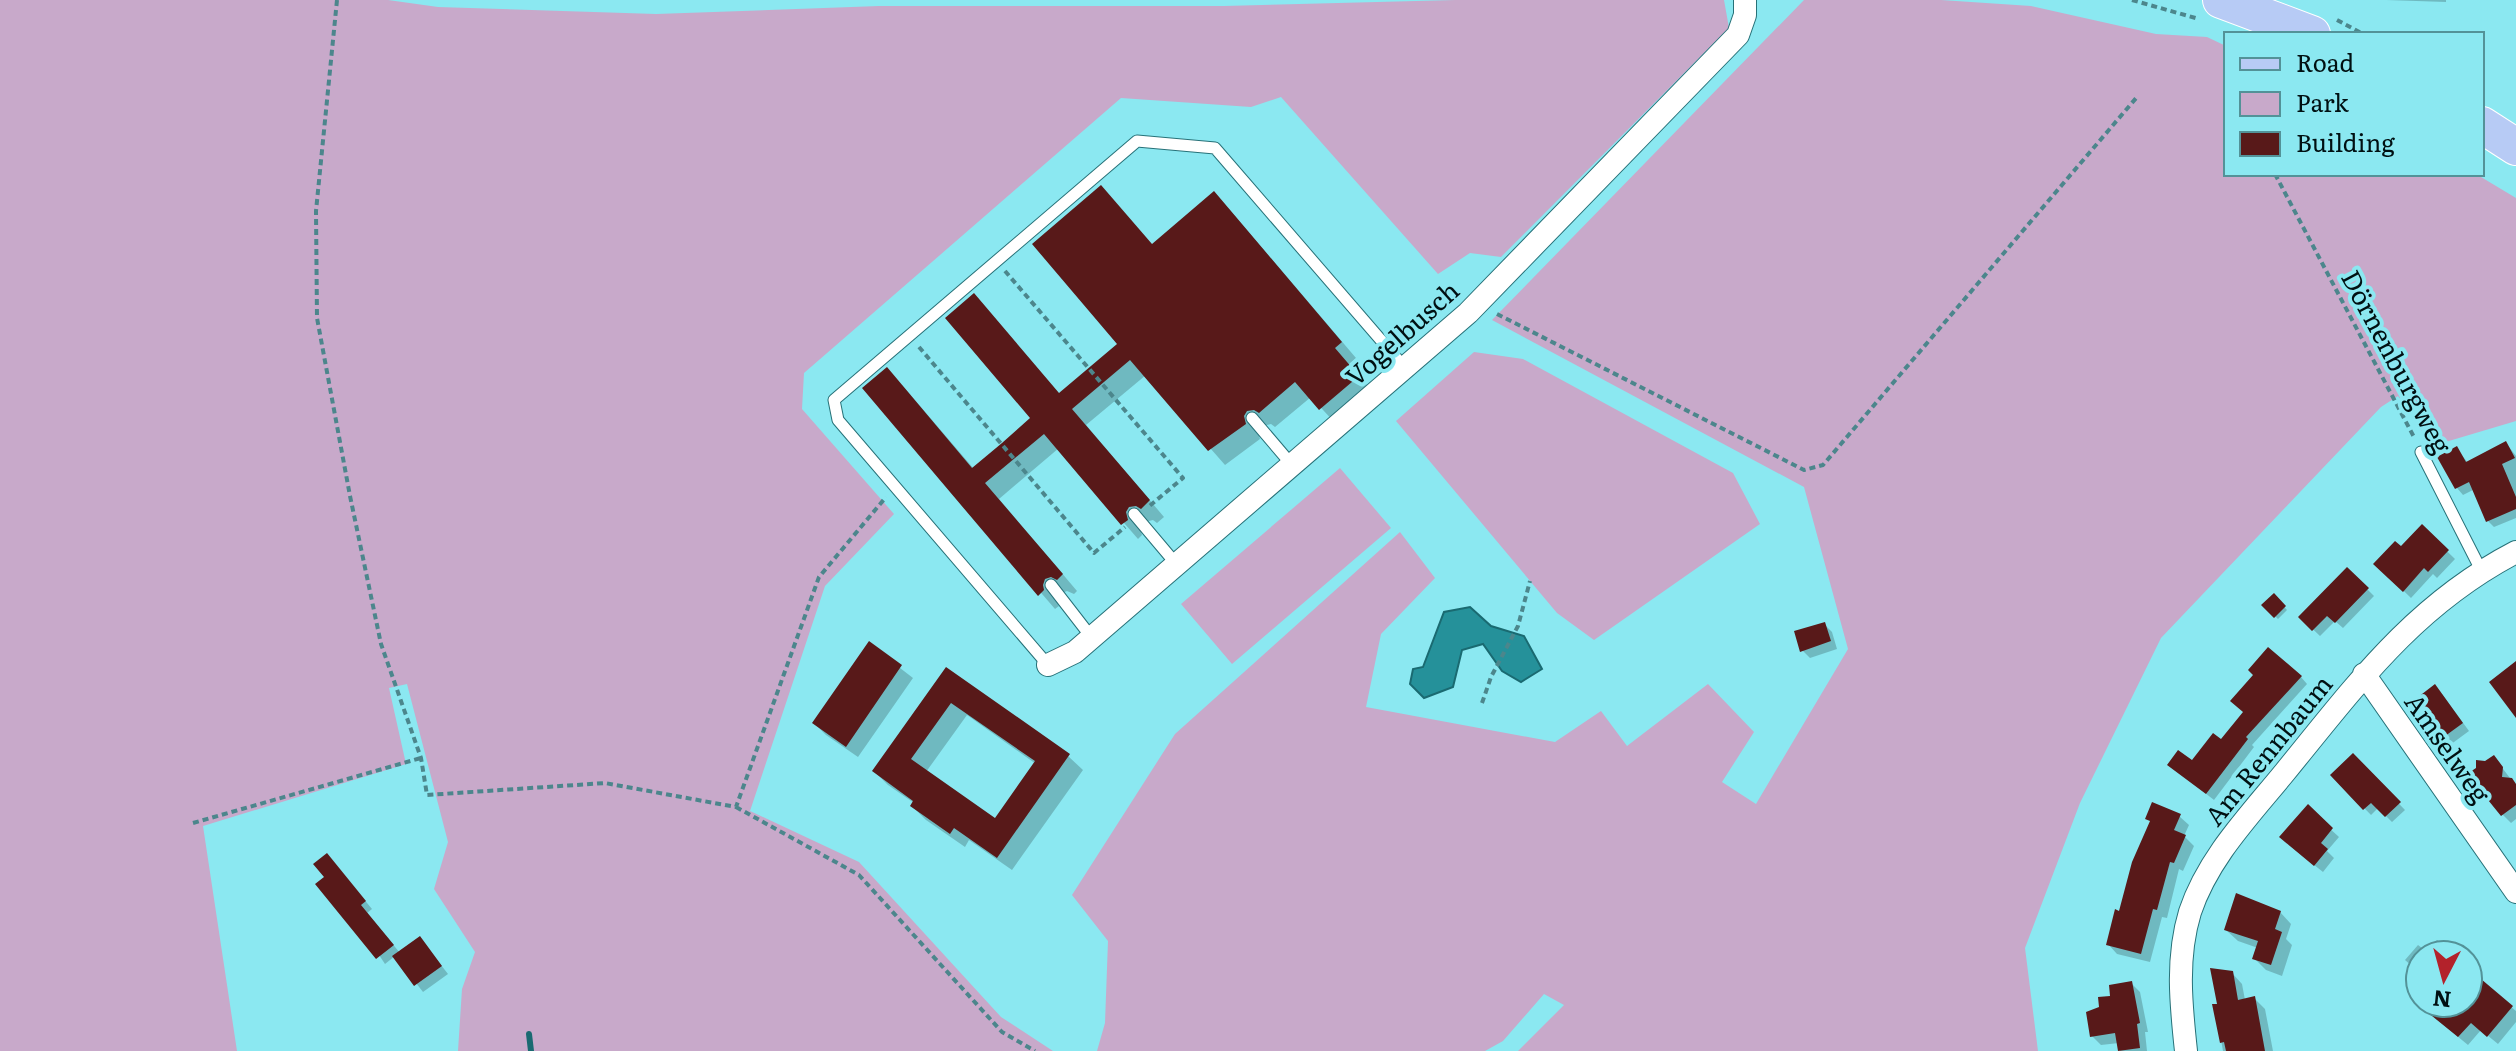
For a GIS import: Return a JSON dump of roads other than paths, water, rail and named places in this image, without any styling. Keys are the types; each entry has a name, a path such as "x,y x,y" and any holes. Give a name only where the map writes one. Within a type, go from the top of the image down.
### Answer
{"main road":[{"path":"2211,10 2304,32"},
{"path":"2484,126 2516,147"}],"street":[{"name":"Vogelbusch","path":"1048,665 1075,652 1092,638 1477,304 1738,35 1745,15 1745,0"},
{"name":"Am Rennbaum","path":"2186,1051 2178,982 2190,913 2218,854 2364,674 2421,615 2481,570 2516,552"},
{"name":"Amselweg","path":"2364,674 2516,892"}],"lane":[{"path":"1048,665 838,420 834,400 1137,141 1215,148 1405,368"},
{"path":"1252,418 1292,465"},
{"name":"Dörnenburgweg","path":"2421,452 2481,570"},
{"path":"1135,516 1177,565"},
{"path":"1051,585 1092,638"}],"water":[{"path":"1470,607 1491,626 1524,636 1542,669 1521,682 1502,671 1483,644 1462,650 1453,687 1424,698 1410,684 1413,669 1423,667 1444,612"}],"waterway":[{"path":"529,1034 531,1051"}]}
